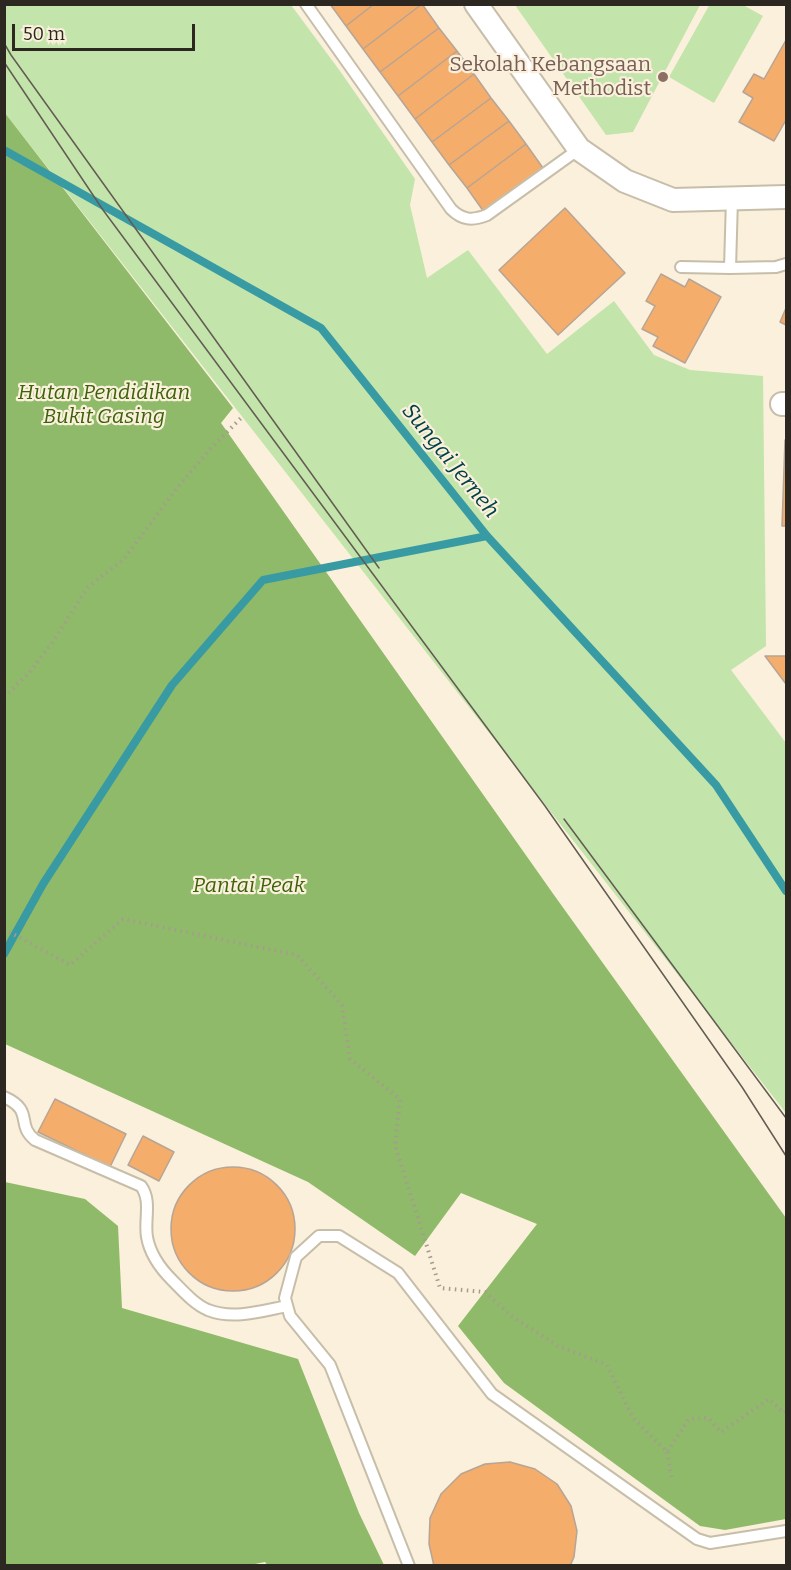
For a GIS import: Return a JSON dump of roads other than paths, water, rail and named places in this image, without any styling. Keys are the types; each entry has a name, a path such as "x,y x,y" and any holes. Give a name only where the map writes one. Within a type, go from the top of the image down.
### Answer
{"street":[{"path":"476,4 579,149 625,181 674,200 786,197"}],"lane":[{"path":"306,4 458,216 477,219 487,215 579,149"},
{"path":"730,268 732,199"},
{"path":"681,267 776,267 786,264"},
{"path":"4,1097 23,1111 26,1131 35,1140 141,1186 146,1192 147,1237 153,1256 161,1269 189,1296 207,1309 223,1314 249,1313 287,1306"},
{"path":"409,1566 330,1365 290,1316 287,1306 285,1298 296,1257 319,1236 339,1236 398,1273 492,1394 697,1539 710,1543 786,1531"}],"waterway":[{"name":"Sungai Jerneh","path":"4,150 321,328 487,536 716,785 786,891"},
{"path":"4,954 43,884 172,685 263,580 487,536"}],"tram line":[{"path":"4,43 379,568"},
{"path":"4,62 103,210 545,806 742,1087 786,1156"},
{"path":"564,819 786,1118"}],"place":[{"name":"Sekolah Kebangsaan Methodist","path":"663,77"}],"park label":[{"name":"Hutan Pendidikan Bukit Gasing","path":"104,405"},
{"name":"Pantai Peak","path":"249,886"}]}
